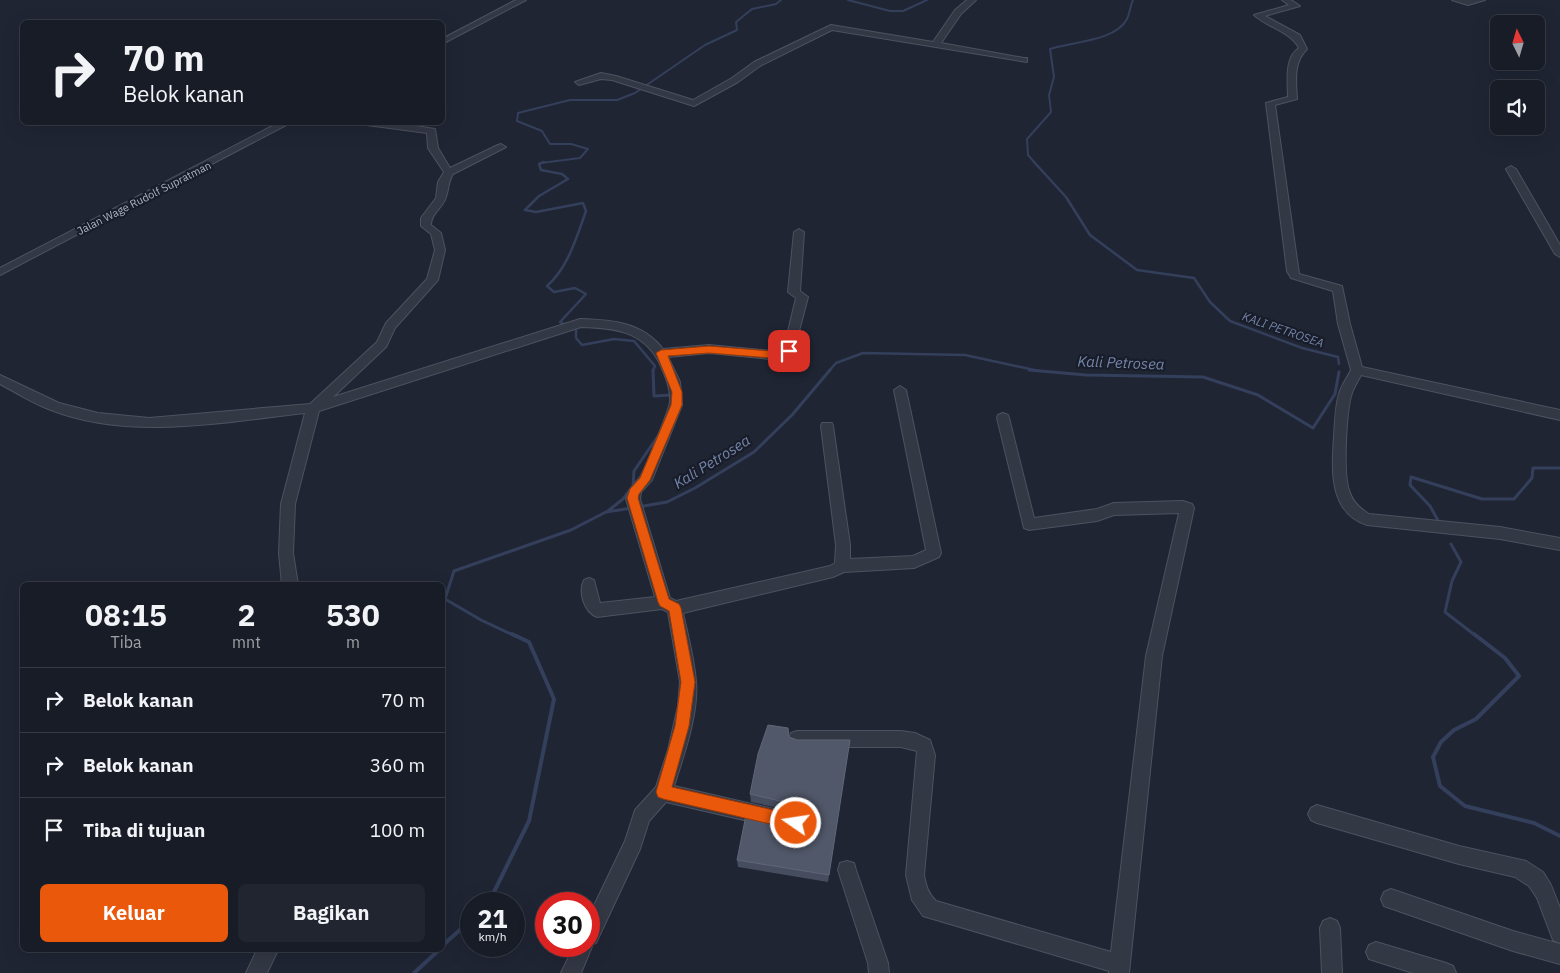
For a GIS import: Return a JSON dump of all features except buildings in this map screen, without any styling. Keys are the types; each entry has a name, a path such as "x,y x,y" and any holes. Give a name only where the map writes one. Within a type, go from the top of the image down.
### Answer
{"street":[{"path":"445,40 522,0"},
{"path":"936,44 958,12 972,0"},
{"path":"1286,0 1296,6 1258,14 1277,28 1297,37 1303,49 1298,52 1291,70 1293,99 1270,103 1292,271 1298,277 1330,285 1338,289 1344,324 1357,370 1345,395 1340,484 1354,513 1367,519 1500,533 1560,544"},
{"path":"1456,0 1468,3 1481,0"},
{"path":"579,82 601,76 626,81 694,103 735,80 757,64 828,27 1024,60"},
{"name":"Jalan Wage Rudolf Supratman","path":"0,272 282,125"},
{"path":"389,125 432,131 431,145 436,156 448,172"},
{"path":"290,582 286,553 288,504 312,408 382,344 390,326 432,280 440,250 436,233 426,226 426,218 441,198 443,182 448,172 501,148"},
{"path":"1511,169 1560,254"},
{"path":"661,353 709,350 771,355 789,351 802,297 794,292 798,232"},
{"path":"0,380 55,407 82,414 124,421 174,422 312,408 570,325 621,326 636,330 647,337 661,353 677,392 676,405 645,480 634,493 634,503 669,605 688,682 686,706 677,750 663,792 641,816 634,843 600,913"},
{"path":"1357,370 1560,415"},
{"path":"589,584 592,605 597,610 669,605 833,570 842,566 914,562 934,554 900,390"},
{"path":"797,739 901,740 915,741 924,746 926,755 915,875 917,892 921,901 930,909 1119,969 1154,656 1187,508 1183,506 1114,509 1097,515 1029,524 1003,418"},
{"path":"827,426 843,545 842,566"},
{"path":"663,792 796,823"},
{"path":"1318,814 1459,855 1519,868 1536,878 1544,892 1560,933"},
{"path":"847,870 878,963 879,973"},
{"path":"1391,899 1513,941 1560,954"},
{"path":"1330,928 1332,973"},
{"path":"256,973 267,952"},
{"path":"1376,952 1446,973"},
{"path":"571,973 579,957"}],"waterway":[{"path":"542,163 580,158 588,149 571,144 550,144 542,131 517,121 518,113 570,100 617,100 635,93 705,45 737,30 736,22 752,9 776,4 781,0"},
{"path":"848,0 890,11 903,11 927,0"},
{"name":"KALI PETROSEA","path":"1035,163 1028,155 1027,139 1051,112 1049,95 1054,77 1050,49 1092,40 1113,32 1127,19 1133,0"},
{"name":"KALI PETROSEA","path":"1034,162 1066,197 1090,235 1137,270 1194,278 1210,302 1230,321 1302,348 1338,357 1339,364"},
{"path":"542,163 539,164 541,170 562,174 568,179 539,196 525,210 536,212 583,203 586,211 566,261 547,286 554,292 575,288 586,294 560,322 566,325"},
{"path":"574,328 576,329 576,338 582,345 614,339 634,341 655,366 653,371"},
{"name":"Kali Petrosea","path":"829,371 836,363 863,353 965,355 1038,371"},
{"name":"Kali Petrosea","path":"638,507 667,502 695,488 754,452 792,415 830,370"},
{"name":"Kali Petrosea","path":"1029,370 1038,371"},
{"path":"653,371 654,396 672,395"},
{"name":"Kali Petrosea","path":"1038,371 1086,375 1203,377 1258,395 1313,428 1335,394 1339,372"},
{"path":"608,511 623,499 633,486 634,471 660,433"},
{"path":"1440,524 1430,506 1410,485 1411,477 1482,499 1514,499 1532,478 1533,468 1560,468"},
{"name":"Kali Petrosea","path":"515,636 481,620 445,599 454,571 571,530 606,512 632,508"},
{"path":"1451,544 1461,562 1452,581 1445,612 1476,636"},
{"name":"Kali Petrosea","path":"494,892 529,821 554,699 529,642 512,634"},
{"path":"1474,634 1505,658 1519,676 1476,719 1454,730 1441,742 1433,757 1440,786 1465,806 1534,823 1560,836"},
{"name":"Kali Petrosea","path":"445,943 460,930"},
{"name":"Kali Petrosea","path":"414,973 437,952"}],"route":[{"path":"789,351 771,355 720,350 661,353 674,381 677,392 676,405 645,480 635,490 632,498 664,602 675,608 688,682 686,706 677,750 663,792 796,823"}]}
